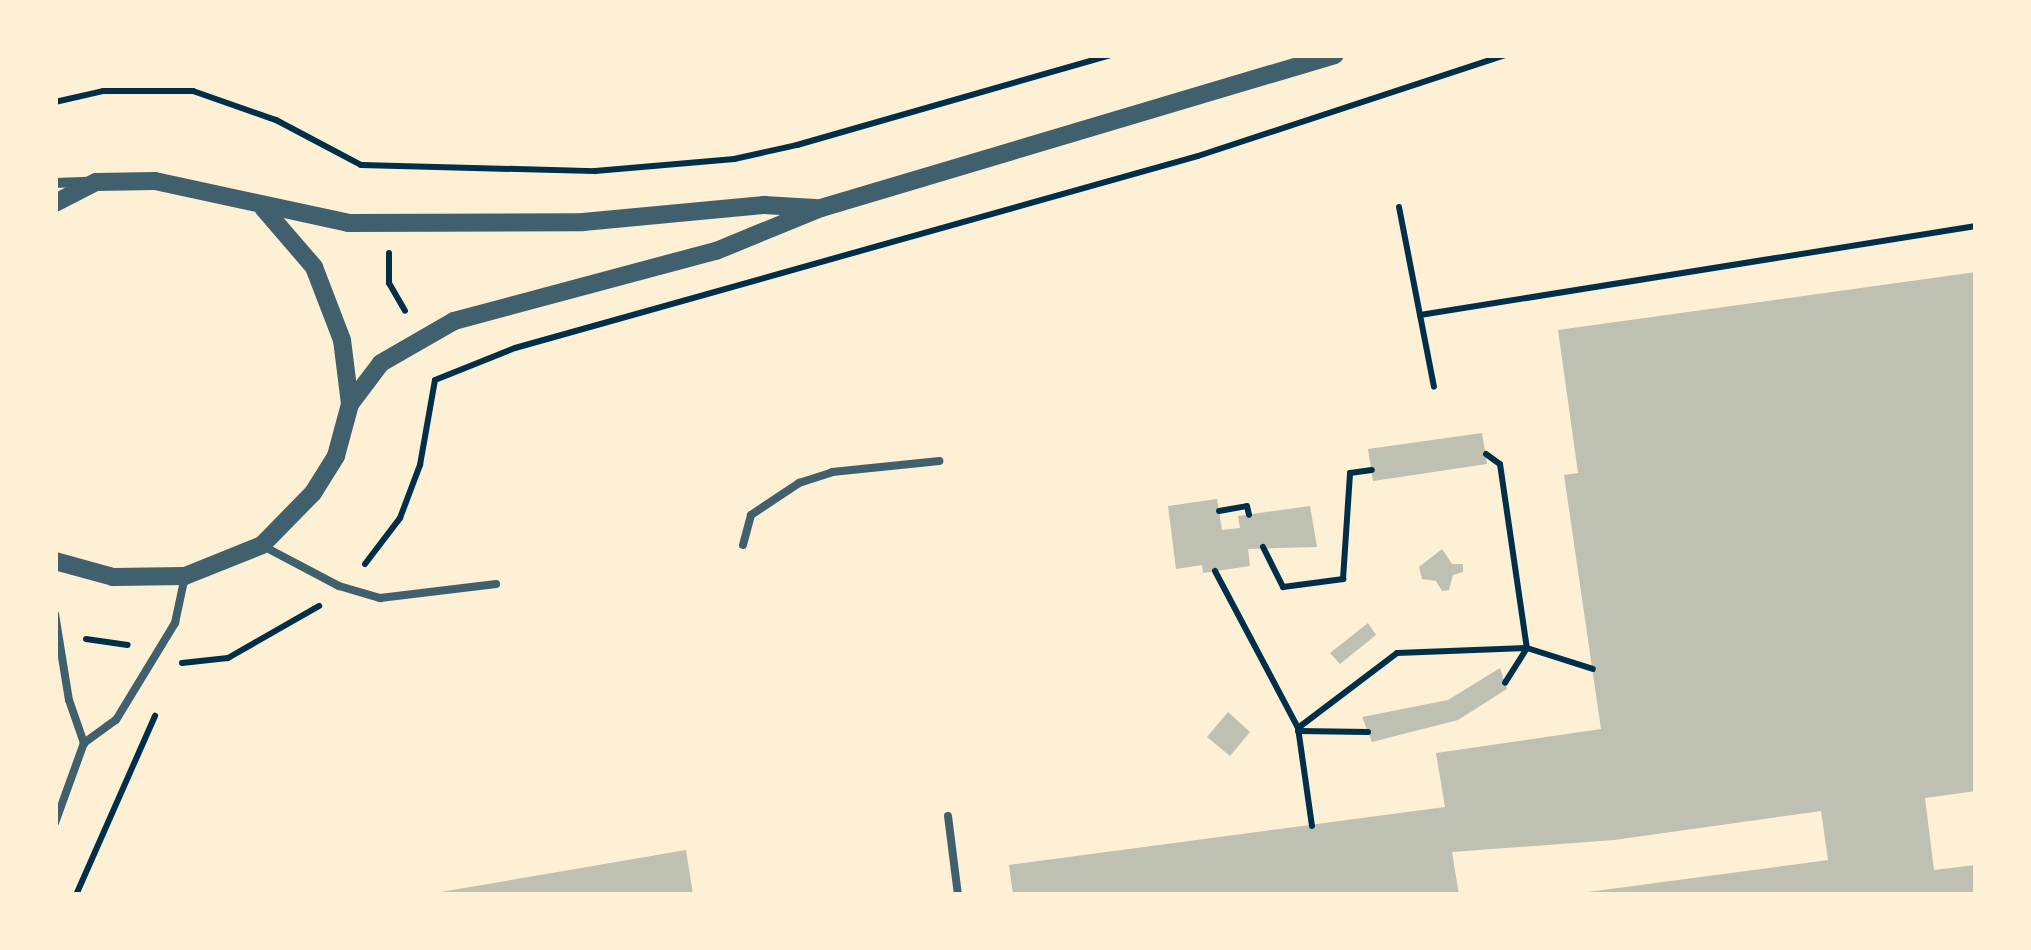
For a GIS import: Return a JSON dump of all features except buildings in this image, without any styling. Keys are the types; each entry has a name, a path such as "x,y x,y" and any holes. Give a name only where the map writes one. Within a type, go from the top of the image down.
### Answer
{"street":[{"path":"350,404 382,363 419,337 454,321 716,250 820,208 1334,55"},
{"path":"55,183 154,181 264,209 348,223 583,222 764,205 820,208"},
{"path":"55,203 96,182"},
{"path":"55,560 112,578 185,576 262,545 314,494 336,456 350,404 342,340 314,267 264,209"}],"lane":[{"path":"743,545 751,515 798,483 832,472 939,461"},
{"path":"262,545 339,586 380,598 496,584"},
{"path":"55,822 84,743 116,720 175,623 185,576"},
{"path":"55,614 69,700 84,743"},
{"path":"948,816 958,895"}],"path":[{"path":"55,102 103,91 192,91 276,120 335,156 395,168 595,171 734,159 1111,55"},
{"path":"436,380 515,348 1198,156 1505,55"},
{"path":"61,644 96,638 188,665 228,658 308,618 375,555 400,518 420,465 436,380 419,337 389,283 388,220 395,168"},
{"path":"1399,207 1434,387"},
{"path":"1420,315 1976,226"},
{"path":"1486,454 1500,464 1527,648 1505,683"},
{"path":"1263,548 1283,586 1342,579 1350,474 1372,470"},
{"path":"1219,511 1247,506 1249,514"},
{"path":"1215,572 1298,730 1312,826"},
{"path":"1298,730 1398,653 1527,648 1593,670"},
{"path":"180,678 188,665"},
{"path":"76,895 163,704"},
{"path":"1298,730 1368,732"}]}
